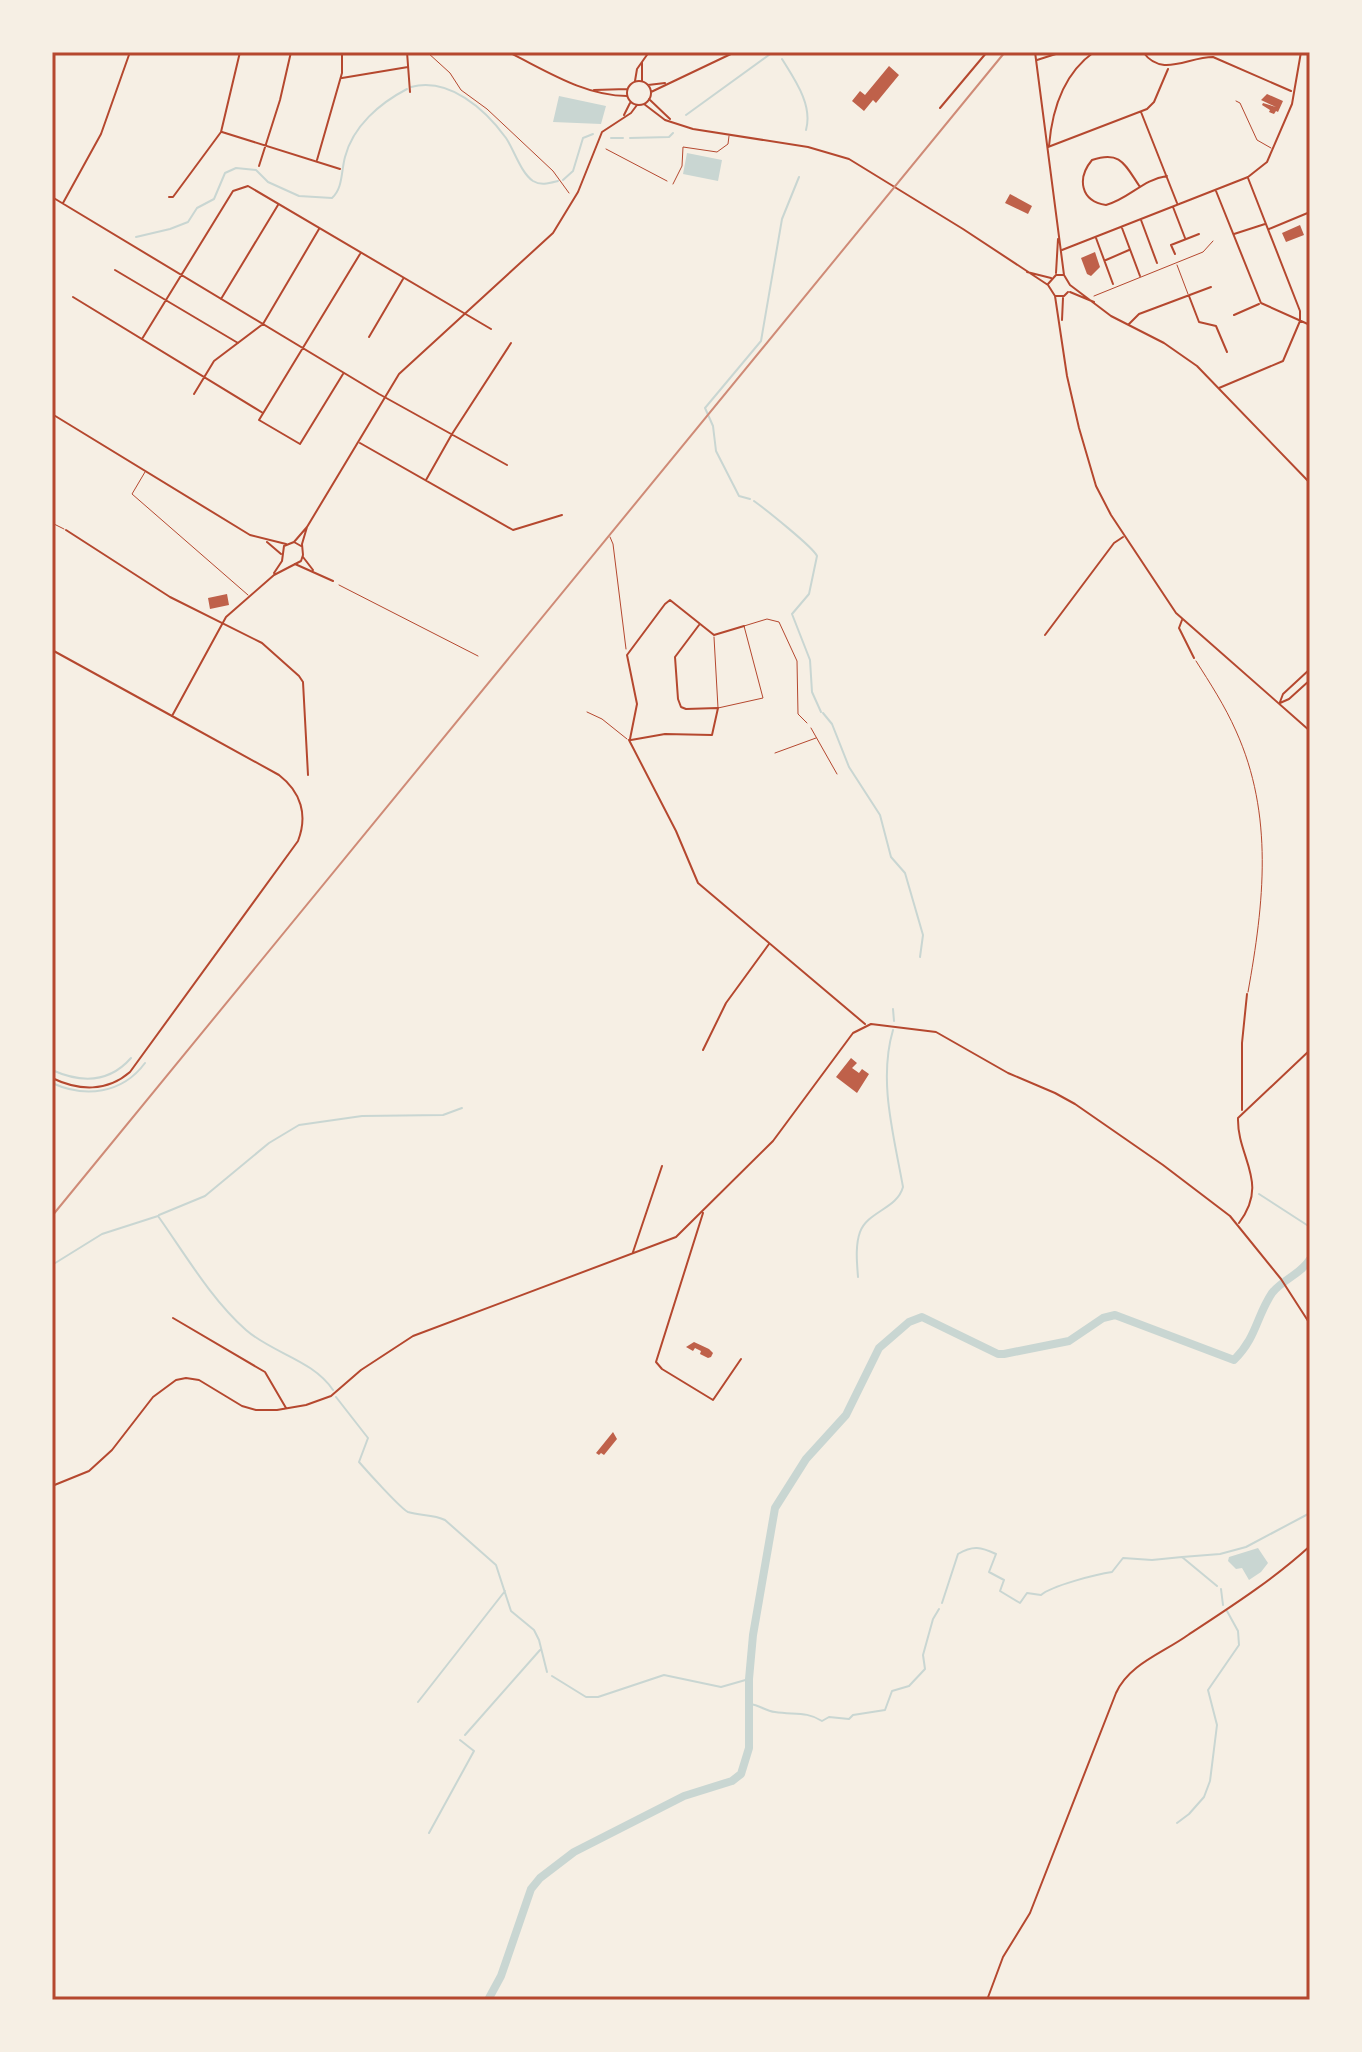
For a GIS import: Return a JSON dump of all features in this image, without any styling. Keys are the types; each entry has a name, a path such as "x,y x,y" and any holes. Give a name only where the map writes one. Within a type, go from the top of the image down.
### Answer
{"street":[{"path":"62,204 101,134 130,52"},
{"path":"169,197 173,197 221,132 240,52"},
{"path":"259,166 291,52"},
{"path":"317,161 341,78 342,52"},
{"path":"407,52 410,92"},
{"path":"508,52 589,90 605,95 627,96"},
{"path":"589,90 627,89 635,81 637,69 649,52"},
{"path":"651,92 735,52"},
{"path":"940,108 987,52"},
{"path":"1035,52 1064,275 1070,285 1128,325 1176,351 1219,388 1310,483"},
{"path":"1036,61 1062,52"},
{"path":"1048,147 1053,115 1069,79 1094,52"},
{"path":"1143,52 1152,62 1168,68 1213,57 1294,92"},
{"path":"1204,52 1205,57"},
{"path":"1062,250 1248,177 1265,166 1292,104 1301,52"},
{"path":"642,61 642,81"},
{"path":"1237,67 1239,61"},
{"path":"341,78 408,67"},
{"path":"1048,147 1141,111 1154,102 1168,68"},
{"path":"627,89 631,102 644,104 651,92 648,85 635,81"},
{"path":"648,85 666,83"},
{"path":"649,99 674,123"},
{"path":"1236,101 1240,103 1257,140 1273,149"},
{"path":"623,116 631,102"},
{"path":"644,104 665,120 693,129 833,153 883,179 1048,285 1055,296 1067,376 1090,469 1102,499 1182,619 1310,731"},
{"path":"52,414 250,535 267,541 294,542 307,527 403,370 545,242 563,221 575,199 602,132 631,113 637,105"},
{"path":"1043,110 1053,115"},
{"path":"1141,111 1178,204"},
{"path":"221,132 340,169"},
{"path":"673,184 682,166 683,147 717,152 728,144 729,136"},
{"path":"1140,187 1124,164 1107,155 1092,160 1082,178 1083,189 1089,198 1103,205 1114,203 1140,187 1151,180 1167,176"},
{"path":"1219,388 1283,361 1300,321 1293,289 1248,177"},
{"path":"142,339 233,191 248,186 491,329"},
{"path":"1216,189 1261,303 1310,325"},
{"path":"52,197 220,300 507,465"},
{"path":"220,300 278,204"},
{"path":"1173,206 1186,239"},
{"path":"1268,230 1310,212"},
{"path":"1140,219 1157,263"},
{"path":"1233,234 1265,224"},
{"path":"1122,227 1140,276"},
{"path":"194,394 218,357 263,324 319,229"},
{"path":"1056,275 1058,234"},
{"path":"1199,234 1171,245 1199,322 1216,326 1227,352"},
{"path":"1096,237 1113,284"},
{"path":"1094,296 1203,252 1213,241"},
{"path":"1104,260 1130,250"},
{"path":"343,372 300,444 259,420 360,254"},
{"path":"115,270 239,344"},
{"path":"1022,270 1051,278"},
{"path":"1048,285 1051,278 1064,275"},
{"path":"369,337 404,278"},
{"path":"1061,325 1064,296 1070,285"},
{"path":"1128,325 1136,315 1211,287"},
{"path":"1068,292 1095,303"},
{"path":"1055,296 1064,296"},
{"path":"73,297 263,413"},
{"path":"1234,315 1261,303"},
{"path":"425,481 511,343"},
{"path":"358,442 513,530 562,515"},
{"path":"146,471 132,494 250,596"},
{"path":"1306,479 1310,476"},
{"path":"52,523 170,597 262,643 302,679 308,775"},
{"path":"307,527 303,557 313,571"},
{"path":"1045,635 1114,543 1124,536"},
{"path":"267,541 294,564 333,581"},
{"path":"294,542 302,547"},
{"path":"274,575 286,544"},
{"path":"172,716 223,623 274,575 303,557"},
{"path":"629,740 637,704 627,655 670,600 714,635"},
{"path":"714,635 767,619 779,622 797,661 798,714 807,723"},
{"path":"1182,619 1179,628 1241,743 1254,779 1262,822 1263,887 1242,1043 1242,1111"},
{"path":"700,625 675,657 678,699 681,707 686,709 718,708 763,698 744,626"},
{"path":"629,740 665,734 713,737 718,708 714,635"},
{"path":"52,650 279,775 291,784 302,807 303,822 300,836 291,852 130,1072 114,1083 88,1088 67,1085 52,1078"},
{"path":"1280,703 1283,694 1310,669"},
{"path":"1280,703 1310,680"},
{"path":"1269,694 1283,694"},
{"path":"1289,699 1289,711"},
{"path":"587,712 602,719 629,740 676,831 698,883 770,944 866,1025 936,1032 1008,1073 1055,1093 1163,1165 1238,1224 1281,1279 1310,1324"},
{"path":"703,1050 726,1003 770,944"},
{"path":"52,1486 89,1471 112,1450 153,1397 182,1378 205,1383 249,1409 286,1409 331,1396 361,1370 413,1336 676,1237 773,1141 847,1041 866,1025"},
{"path":"1238,1224 1250,1206 1253,1186 1238,1118 1310,1050"},
{"path":"632,1254 662,1166"},
{"path":"703,1212 656,1362 662,1369 713,1400 741,1359"},
{"path":"173,1318 265,1372 286,1409"},
{"path":"987,2000 1003,1957 1030,1913 1125,1676 1196,1630 1287,1566 1310,1546"}],"path":[{"path":"427,52 450,73 461,90 487,109 553,171 575,199"},
{"path":"606,149 673,184"},
{"path":"610,537 627,655"},
{"path":"333,581 478,656"},
{"path":"807,723 837,774"},
{"path":"775,753 818,737"}],"shaded area":[{"path":"559,96 606,106 601,124 553,122"},
{"path":"687,153 722,160 718,181 683,174"},
{"path":"1258,1548 1268,1563 1249,1580 1242,1568 1236,1569 1228,1561 1229,1557"}],"building":[{"path":"889,66 899,75 876,103 873,100 864,111 852,101 860,91 865,95"},
{"path":"1267,94 1283,101 1274,114 1262,105 1276,107 1261,100"},
{"path":"1010,194 1032,206 1028,214 1005,203"},
{"path":"1300,225 1304,235 1286,242 1282,233"},
{"path":"1095,252 1100,267 1091,276 1087,274 1081,258"},
{"path":"227,594 229,605 210,609 208,598"},
{"path":"851,1058 857,1063 852,1068 869,1074 857,1093 836,1077"},
{"path":"694,1342 709,1349 713,1353 711,1357 700,1354 701,1351 695,1348 693,1351 686,1347"},
{"path":"613,1432 617,1439 604,1455 596,1453"}],"waterway":[{"path":"686,115 773,52"},
{"path":"782,59 805,102 806,130"},
{"path":"411,87 439,87 465,98 488,116 533,181 546,184 558,181"},
{"path":"136,237 188,222 197,208 214,199 225,173 236,168 256,170 268,182 299,196 332,198 340,185 345,157 354,135 378,108 407,89"},
{"path":"630,138 669,137 673,133"},
{"path":"563,180 573,171 583,138 593,134"},
{"path":"611,138 623,138"},
{"path":"750,499 739,496 716,451 713,426 705,408 761,341 782,219 799,177"},
{"path":"754,501 817,556 809,594 792,614 810,660 812,692 821,712"},
{"path":"823,713 832,724 849,767 880,815 891,857 905,873 923,935 920,957"},
{"path":"893,1009 894,1021"},
{"path":"858,1277 860,1232 869,1219 895,1200 903,1187 887,1089 893,1030"},
{"path":"52,1070 73,1077 94,1078 113,1072 131,1058"},
{"path":"52,1083 77,1091 102,1090 125,1081 145,1063"},
{"path":"159,1215 205,1196 269,1143 299,1125 362,1116 443,1115 462,1108"},
{"path":"1259,1194 1310,1227"},
{"path":"52,1265 102,1234 158,1216 199,1276 233,1318 256,1338 315,1371 333,1390"},
{"path":"488,2000 501,1976 531,1889 540,1878 574,1852 684,1796 732,1781 741,1774 749,1748 749,1679 753,1635 775,1508 806,1459 846,1415 879,1348 909,1322 922,1317 998,1354 1004,1354 1069,1341 1103,1318 1115,1315 1234,1360 1252,1335 1272,1293 1310,1259"},
{"path":"336,1397 368,1438 359,1462 398,1504 408,1512 445,1520 496,1565 511,1611 534,1630 539,1640 547,1672"},
{"path":"1217,1586 1182,1557 1220,1554 1246,1547 1310,1513"},
{"path":"942,1603 958,1554 973,1548 996,1554 989,1572 1004,1580 1000,1591 1020,1603 1027,1593 1041,1595 1064,1584 1112,1572 1123,1558 1152,1560 1182,1557"},
{"path":"1221,1589 1223,1605"},
{"path":"418,1702 505,1591"},
{"path":"750,1704 822,1721 829,1717 849,1719 853,1715 885,1710 892,1691 909,1686 925,1669 923,1655 939,1609"},
{"path":"1177,1823 1204,1797 1210,1781 1217,1725 1208,1690 1239,1645 1238,1631 1227,1611"},
{"path":"465,1735 540,1650"},
{"path":"552,1676 586,1697 598,1697 664,1675 721,1687 749,1679"},
{"path":"429,1833 474,1751 460,1740"}],"railway":[{"path":"52,1216 1005,52"}]}
